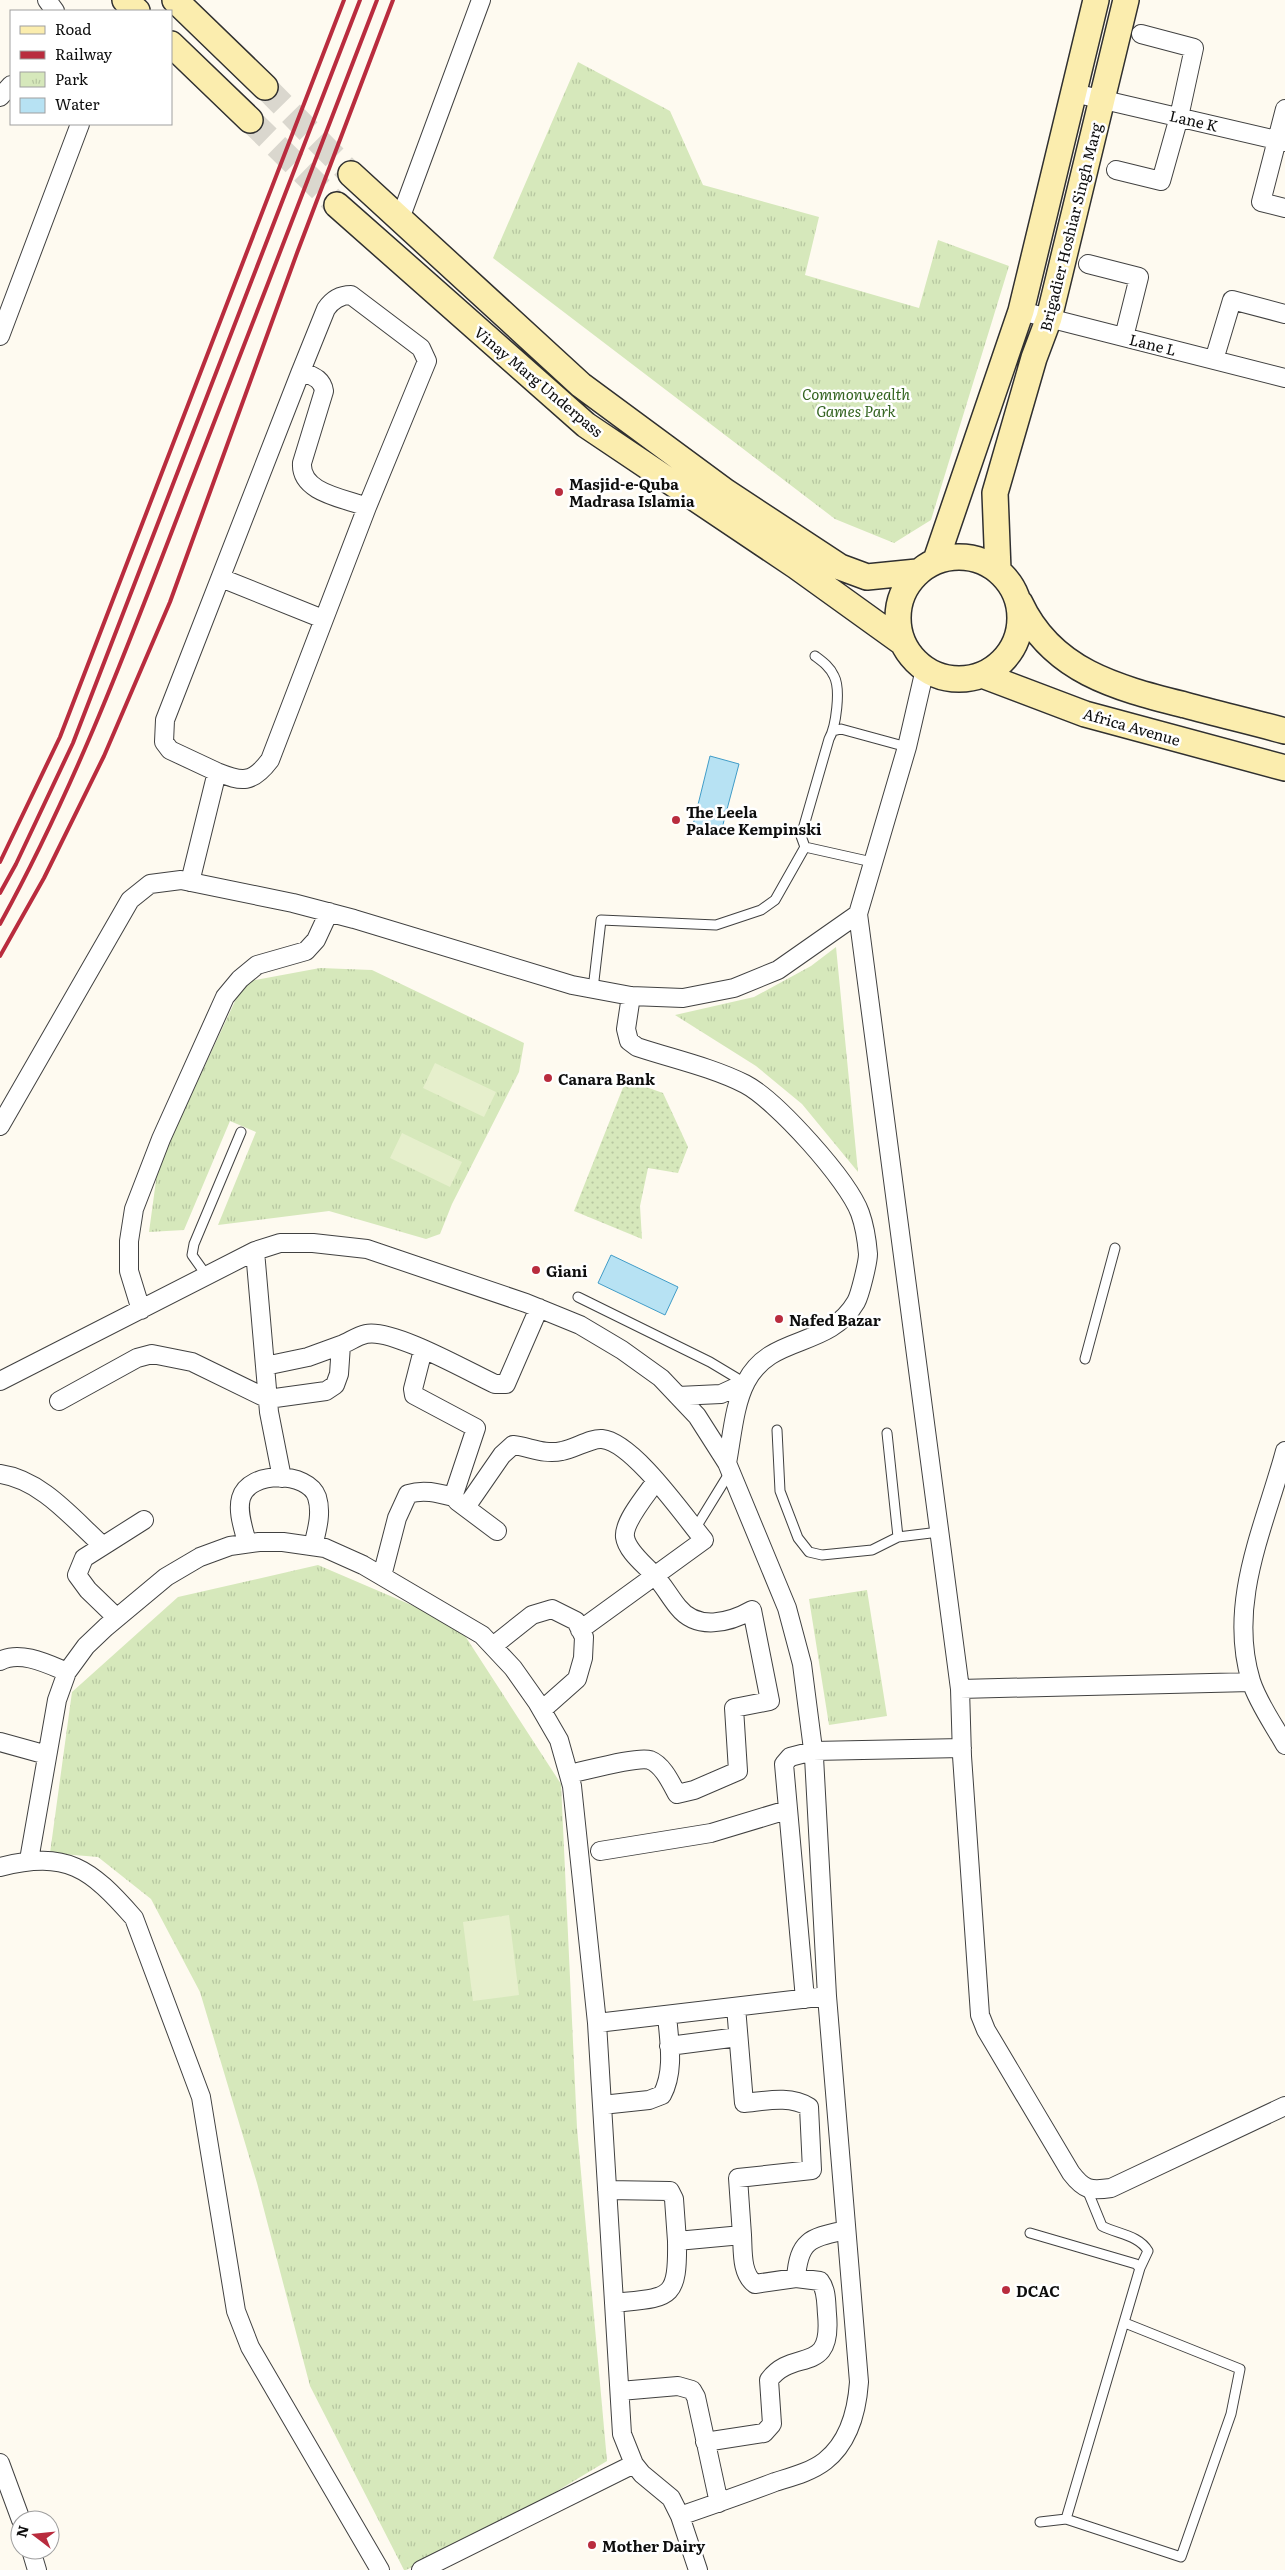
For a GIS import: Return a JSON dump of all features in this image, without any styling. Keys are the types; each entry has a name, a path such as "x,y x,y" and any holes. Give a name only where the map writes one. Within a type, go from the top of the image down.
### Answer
{"main road":[{"path":"125,0 136,10"},
{"path":"175,0 265,87"},
{"name":"Brigadier Hoshiar Singh Marg","path":"927,566 1021,311 1096,0"},
{"name":"Brigadier Hoshiar Singh Marg","path":"998,570 995,494 1034,358 1049,318 1126,0"},
{"path":"172,45 250,120"},
{"name":"Vinay Marg Underpass","path":"351,174 581,385 726,492 840,567 867,577 927,566"},
{"name":"Vinay Marg Underpass","path":"337,205 586,425 796,566 903,643"},
{"path":"1017,597 1020,615 1018,634 1011,651 998,665 982,675 962,680 942,678 925,669 912,658 903,643 898,624 898,605 906,587 927,566 951,556 966,556 983,561 998,570 1011,585 1038,635 1077,667 1125,690 1285,731"},
{"name":"Africa Avenue","path":"982,675 1085,714 1285,768"}],"street":[{"path":"400,219 481,0"},
{"path":"1116,170 1161,181 1179,117 1194,48 1141,34"},
{"path":"0,97 10,86"},
{"name":"Lane K","path":"1074,93 1281,141"},
{"path":"1285,110 1281,141 1262,202 1285,208"},
{"path":"0,336 80,125"},
{"path":"1088,264 1140,277 1124,337"},
{"path":"344,295 351,296 421,348 427,361 367,507 270,760 262,771 249,780 236,779 170,750 164,742 165,720 301,371 326,309 330,302 344,295"},
{"path":"1214,360 1232,300 1285,314"},
{"name":"Lane L","path":"1021,311 1285,378"},
{"path":"301,371 319,379 323,384 324,391 302,463 304,479 311,486 367,507"},
{"path":"221,578 323,619"},
{"path":"925,669 907,747 858,914 960,1689 962,1748 980,2015 986,2030 1071,2173 1080,2185 1094,2191 1111,2188 1285,2106"},
{"path":"190,882 217,772"},
{"path":"0,1126 130,900 150,884 181,880 328,912 572,985 631,996 683,998 734,988 778,970 858,914"},
{"path":"141,1310 129,1271 134,1209 161,1138 226,997 240,979 258,965 306,951 316,940 328,912"},
{"path":"631,996 626,1029 629,1041 637,1047 707,1068 747,1085 783,1114 826,1162 838,1176 860,1213 868,1256 856,1302 829,1331 770,1353 756,1366 745,1383 728,1468"},
{"path":"0,1381 255,1250 280,1244 313,1243 367,1249 539,1308 580,1325 622,1350 661,1378 697,1416 728,1468 787,1608 802,1664 813,1751 827,1996 859,2382 857,2405 851,2424 839,2445 825,2461 804,2472 680,2516"},
{"path":"255,1250 264,1366 282,1478"},
{"path":"264,1366 308,1357 367,1334 389,1336 495,1384 506,1384 539,1308"},
{"path":"58,1401 137,1358 152,1354 192,1362 268,1399 326,1391 335,1384 341,1345"},
{"path":"423,1350 413,1388 414,1395 476,1428 459,1502"},
{"path":"678,1396 722,1394 745,1383"},
{"path":"459,1502 513,1445 542,1452 560,1452 582,1446 592,1439 602,1439 616,1444 642,1464 704,1540 580,1630"},
{"path":"1285,1451 1280,1491 1248,1572 1242,1629 1251,1682 1285,1745"},
{"path":"0,1474 11,1476 42,1491 103,1546"},
{"path":"247,1544 241,1518 241,1498 248,1487 260,1479 282,1478 303,1482 317,1496 320,1517 313,1546"},
{"path":"568,1774 635,1760 650,1760 659,1767 677,1794 694,1790 738,1771 734,1708 770,1701 752,1610 727,1621 711,1623 688,1618 655,1576 631,1551 625,1538 627,1525 656,1480"},
{"path":"382,1576 397,1518 408,1494 417,1491 435,1492 459,1502 497,1531"},
{"path":"117,1618 88,1590 78,1575 84,1558 144,1520"},
{"path":"29,1860 57,1700 68,1672 86,1646 117,1618 166,1577 200,1557 230,1546 247,1544 283,1542 313,1546 340,1555 382,1576 482,1635 513,1668 542,1710 559,1740 572,1786 597,2023 622,2434 634,2464 642,2474 671,2498 680,2516 698,2570"},
{"path":"492,1646 532,1615 552,1609 576,1621 584,1636 584,1658 577,1679 542,1710"},
{"path":"0,1661 8,1656 21,1656 68,1672"},
{"path":"960,1689 1251,1682"},
{"path":"0,1742 47,1756"},
{"path":"805,1999 784,1764 790,1758 813,1751 962,1748"},
{"path":"600,1851 712,1833 787,1810"},
{"path":"0,1867 29,1860 62,1862 90,1874 114,1895 134,1918 201,2097 236,2311 250,2347 380,2570"},
{"path":"597,2023 827,1996"},
{"path":"705,2442 764,2433 772,2424 769,2380 776,2370 816,2356 827,2345 829,2328 825,2287 820,2281 796,2278 755,2284 750,2280 746,2271 738,2178 812,2170 809,2106 800,2101 776,2100 744,2103 736,2007"},
{"path":"602,2105 648,2100 662,2095 668,2084 669,2046 667,2015"},
{"path":"669,2046 738,2037"},
{"path":"607,2190 670,2191 674,2199 678,2241 678,2273 674,2286 667,2293 654,2299 614,2303"},
{"path":"796,2278 798,2256 808,2242 846,2230"},
{"path":"678,2241 742,2235"},
{"path":"620,2391 678,2386 692,2390 696,2397 719,2502"},
{"path":"0,2463 17,2510"},
{"path":"421,2570 634,2464"}],"lane":[{"path":"593,989 601,920 716,925 761,910 775,900 805,847 801,836 828,739 833,731 837,695 836,678 827,665 815,656"},
{"path":"833,731 841,729 907,747"},
{"path":"805,847 872,862"},
{"path":"207,1276 192,1255 193,1250 241,1132"},
{"path":"1085,1359 1115,1248"},
{"path":"578,1297 710,1362 745,1383"},
{"path":"777,1430 780,1491 798,1538 809,1552 822,1555 872,1550 898,1537 940,1532"},
{"path":"887,1433 898,1537"},
{"path":"695,1529 728,1468"},
{"path":"1066,2519 1140,2268 1148,2251 1135,2238 1111,2231 1102,2226 1086,2187"},
{"path":"1030,2233 1136,2264 1140,2268"},
{"path":"1040,2522 1066,2519 1181,2557 1231,2414 1240,2369 1125,2323"}],"green space":[{"name":"Commonwealth Games Park","path":"578,62 670,111 703,185 819,217 805,275 919,308 938,240 1009,266 931,520 894,543 835,519 493,258"},
{"path":"836,947 858,1172 802,1104 756,1066 675,1015 754,997 811,966"},
{"path":"320,968 372,970 524,1043 519,1072 452,1204 440,1234 426,1239 329,1211 218,1225 256,1132 230,1121 184,1230 149,1232 158,1166 244,982"},
{"path":"435,1063 496,1092 484,1117 423,1088"},
{"path":"626,1080 663,1093 688,1147 678,1173 648,1168 640,1206 642,1239 574,1211"},
{"path":"402,1133 462,1162 450,1187 390,1158"},
{"path":"318,1565 458,1625 561,1784 577,2128 607,2461 507,2521 406,2570 404,2570 310,2386 257,2183 200,1992 151,1899 98,1857 50,1853 72,1692 178,1597"},
{"path":"867,1590 887,1716 829,1725 809,1599"},
{"path":"509,1915 519,1995 473,2001 463,1922"}],"water":[{"path":"710,756 739,764 721,832 693,825"},
{"path":"611,1255 678,1287 665,1315 598,1283"}],"tunnel":[{"path":"265,87 351,174"},
{"path":"250,120 337,205"}],"railway":[{"path":"0,862 60,737 344,0"},
{"path":"0,893 16,864 73,743 360,0"},
{"path":"0,924 54,817 102,709 377,0"},
{"path":"0,956 44,878 104,756 170,602 297,253 393,0"}],"place":[{"name":"Masjid-e-Quba Madrasa Islamia","path":"559,492"},
{"name":"The Leela Palace Kempinski","path":"676,820"},
{"name":"Canara Bank","path":"548,1078"},
{"name":"Giani","path":"536,1270"},
{"name":"Nafed Bazar","path":"779,1319"},
{"name":"DCAC","path":"1006,2290"},
{"name":"Mother Dairy","path":"592,2545"}]}
